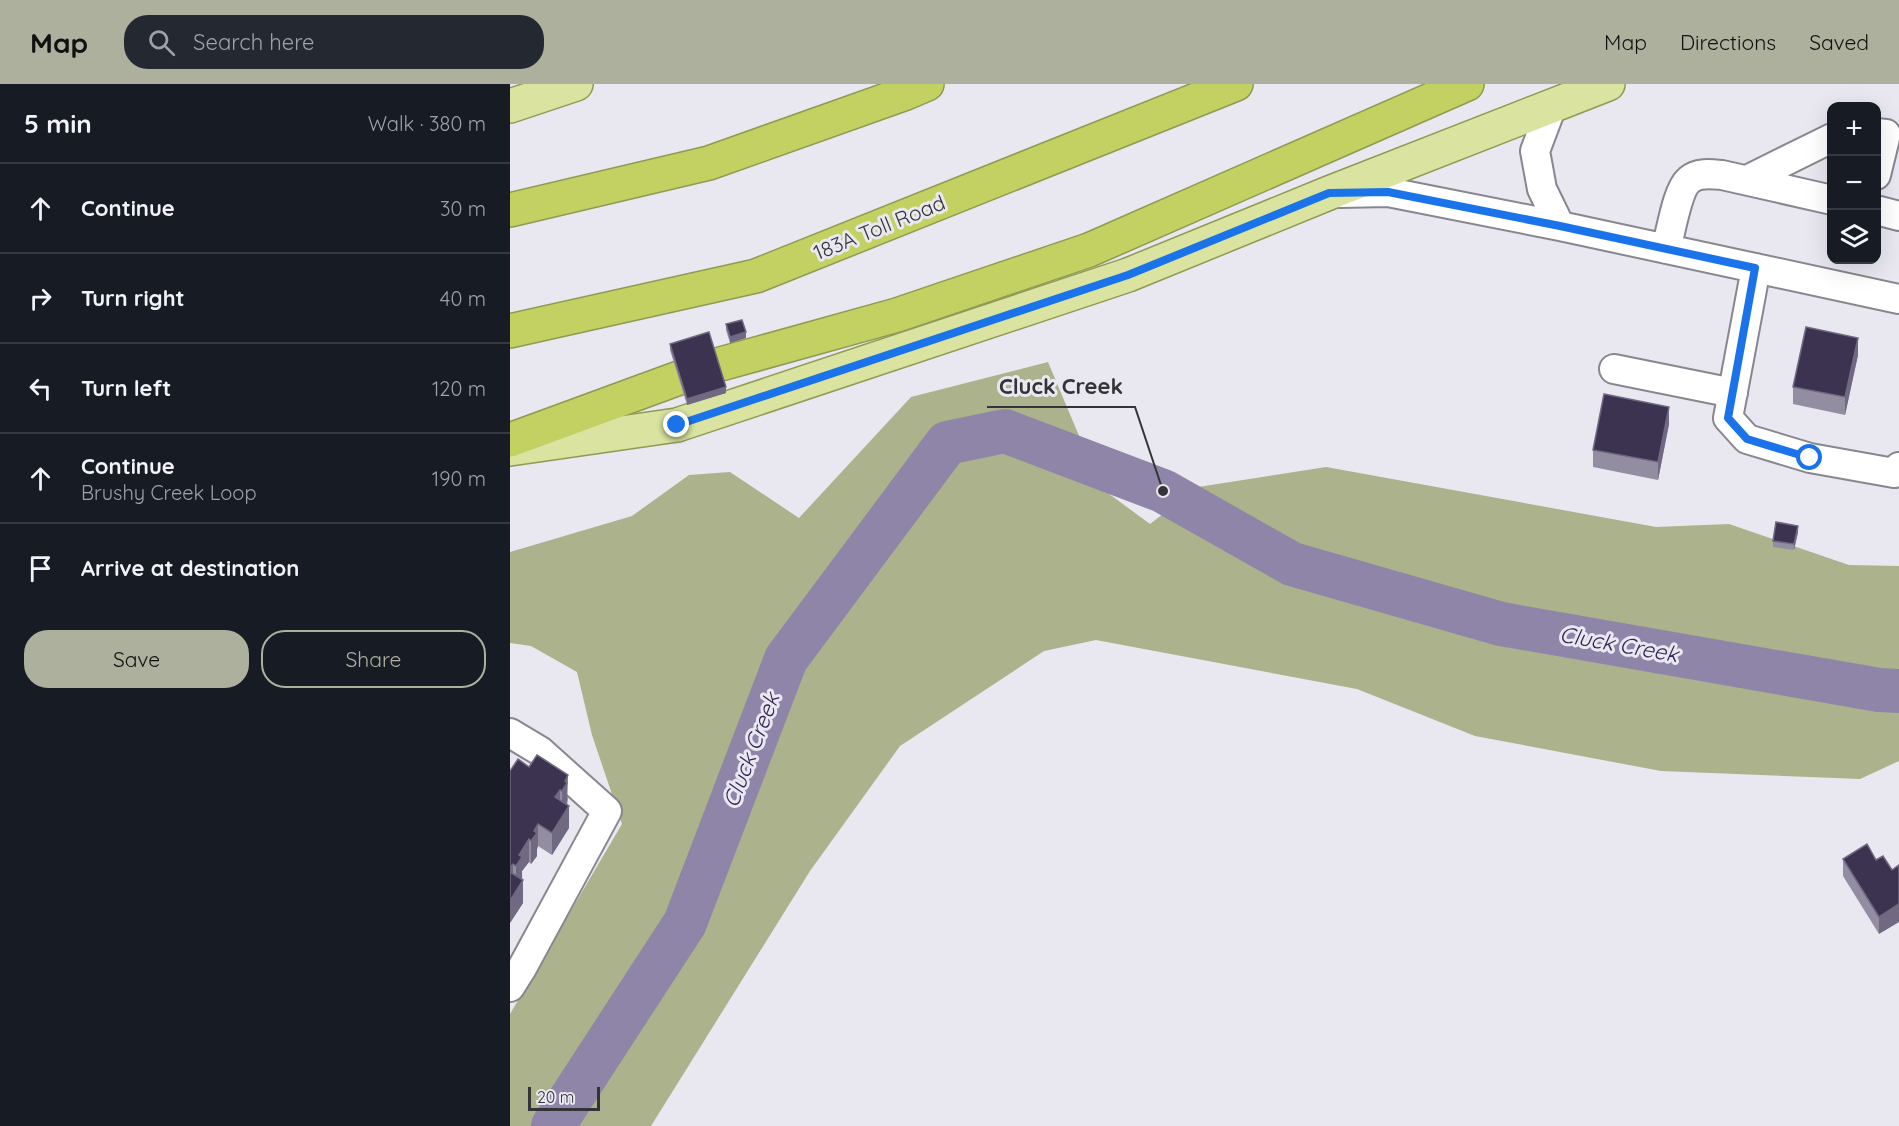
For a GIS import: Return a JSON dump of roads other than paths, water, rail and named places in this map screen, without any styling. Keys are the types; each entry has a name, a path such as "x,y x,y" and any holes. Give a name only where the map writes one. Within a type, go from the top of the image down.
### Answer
{"highway":[{"path":"510,210 709,164 927,84"},
{"name":"183A Toll Road","path":"510,331 756,276 1236,84"},
{"path":"717,365 897,315 1089,250 1467,84"},
{"path":"510,440 678,378"}],"main road":[{"path":"510,106 576,84"},
{"path":"510,448 677,425 1128,275 1329,193 1608,84"}],"lane":[{"path":"1552,106 1535,151 1542,189 1560,226"},
{"path":"1881,134 1886,135 1881,155"},
{"path":"1747,180 1827,140"},
{"path":"1666,249 1682,191 1690,179 1707,173 1827,199"},
{"path":"1329,193 1388,192 1560,226 1899,299"},
{"path":"1881,211 1899,216"},
{"path":"1755,268 1728,418 1747,439 1810,458 1894,473 1899,467"},
{"path":"1614,369 1733,393"},
{"path":"510,733 540,751 607,811 510,987"}],"waterway":[{"name":"Cluck Creek","path":"553,1126 685,923 786,659 947,443 1005,431 1163,491 1292,564 1501,624 1879,690 1899,691"}],"place":[{"name":"Cluck Creek","path":"1163,491"}]}
